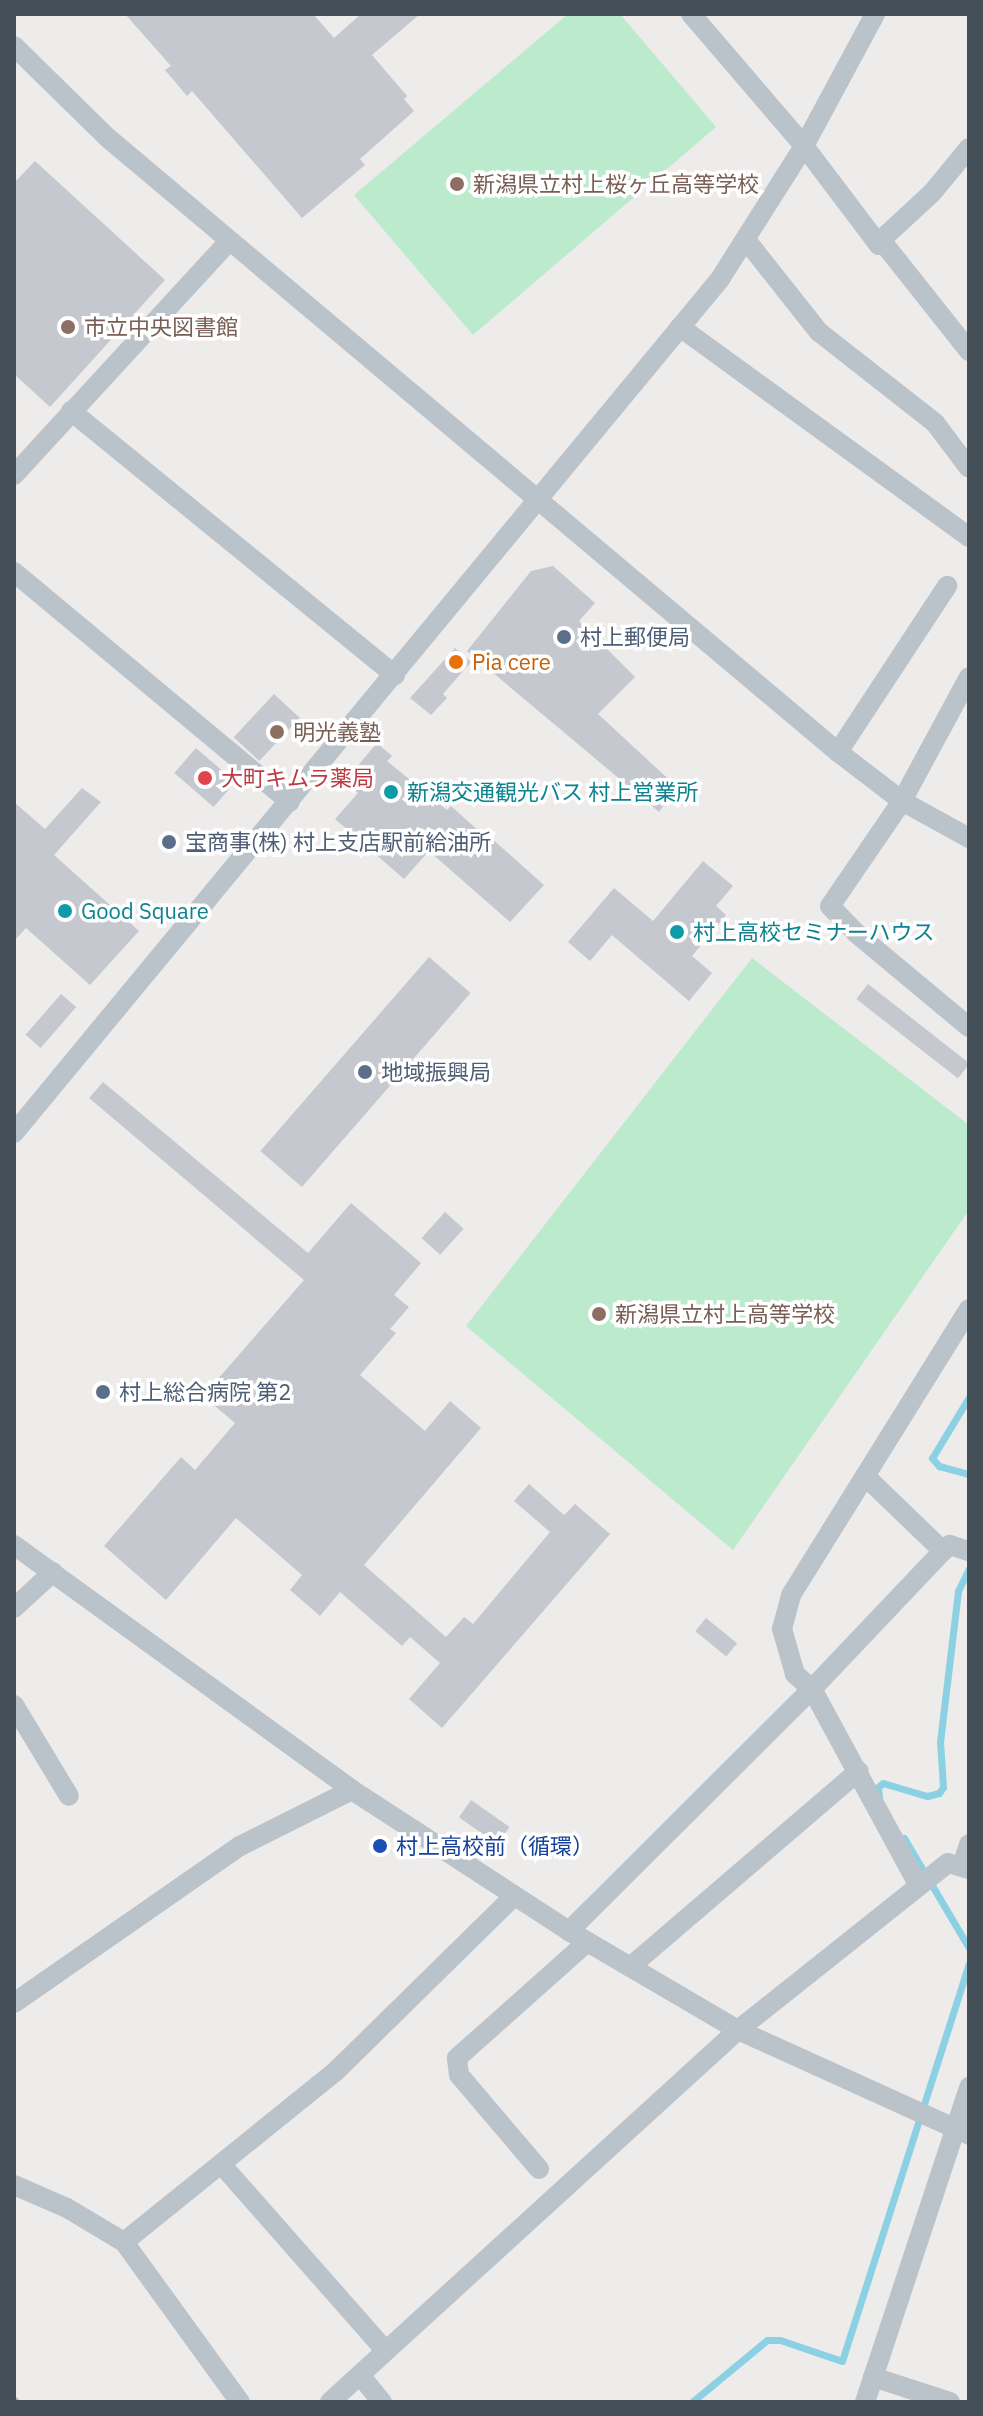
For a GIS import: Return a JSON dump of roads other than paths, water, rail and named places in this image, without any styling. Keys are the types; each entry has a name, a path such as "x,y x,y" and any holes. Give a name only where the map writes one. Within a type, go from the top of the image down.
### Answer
{"street":[{"path":"691,14 804,146 879,245 932,193 969,148"},
{"path":"14,1133 720,279 804,146 875,14"},
{"path":"14,46 108,138 537,502 838,752 902,801 969,838"},
{"path":"746,240 819,332 935,423 969,468"},
{"path":"881,240 969,351"},
{"path":"14,475 229,241"},
{"path":"680,327 965,525"},
{"path":"71,411 395,675"},
{"path":"14,572 290,802"},
{"path":"838,752 947,586"},
{"path":"969,677 902,801 830,906 856,933 969,1027"},
{"path":"919,1886 812,1689 795,1674 782,1629 791,1595 969,1309"},
{"path":"865,1476 943,1551"},
{"path":"14,1545 352,1790 569,1931 738,2030 962,2133"},
{"path":"569,1931 812,1689 943,1551 950,1545 969,1551"},
{"path":"14,1608 53,1572"},
{"path":"14,1705 69,1796"},
{"path":"630,1967 859,1771"},
{"path":"14,2003 240,1846 352,1790"},
{"path":"330,2402 738,2030 948,1863 966,1868 969,1844"},
{"path":"124,2242 336,2071 514,1896"},
{"path":"539,2169 459,2075 457,2058 587,1942"},
{"path":"865,2402 962,2133 969,2087"},
{"path":"221,2164 386,2351"},
{"path":"14,2185 67,2208 124,2242 240,2402"},
{"path":"360,2375 382,2402"},
{"path":"873,2377 950,2402"}],"waterway":[{"path":"969,1397 932,1458 939,1466 969,1474"},
{"path":"879,1797 878,1787 883,1783 927,1796 939,1793 943,1787 940,1742 958,1591 969,1568"},
{"path":"904,1838 969,1948"},
{"path":"692,2402 767,2340 780,2340 842,2361 969,1964"}],"railway":[{"path":"14,2399 17,2402"}],"place":[{"name":"新潟県立村上桜ヶ丘高等学校","path":"457,184"},
{"name":"市立中央図書館","path":"68,327"},
{"name":"村上郵便局","path":"564,637"},
{"name":"Pia cere","path":"456,662"},
{"name":"明光義塾","path":"277,732"},
{"name":"大町キムラ薬局","path":"205,778"},
{"name":"新潟交通観光バス 村上営業所","path":"391,792"},
{"name":"宝商事(株) 村上支店駅前給油所","path":"169,842"},
{"name":"Good Square","path":"65,911"},
{"name":"村上高校セミナーハウス","path":"677,932"},
{"name":"地域振興局","path":"365,1072"},
{"name":"新潟県立村上高等学校","path":"599,1314"},
{"name":"村上総合病院 第2","path":"103,1392"},
{"name":"村上高校前（循環）","path":"380,1846"}]}
